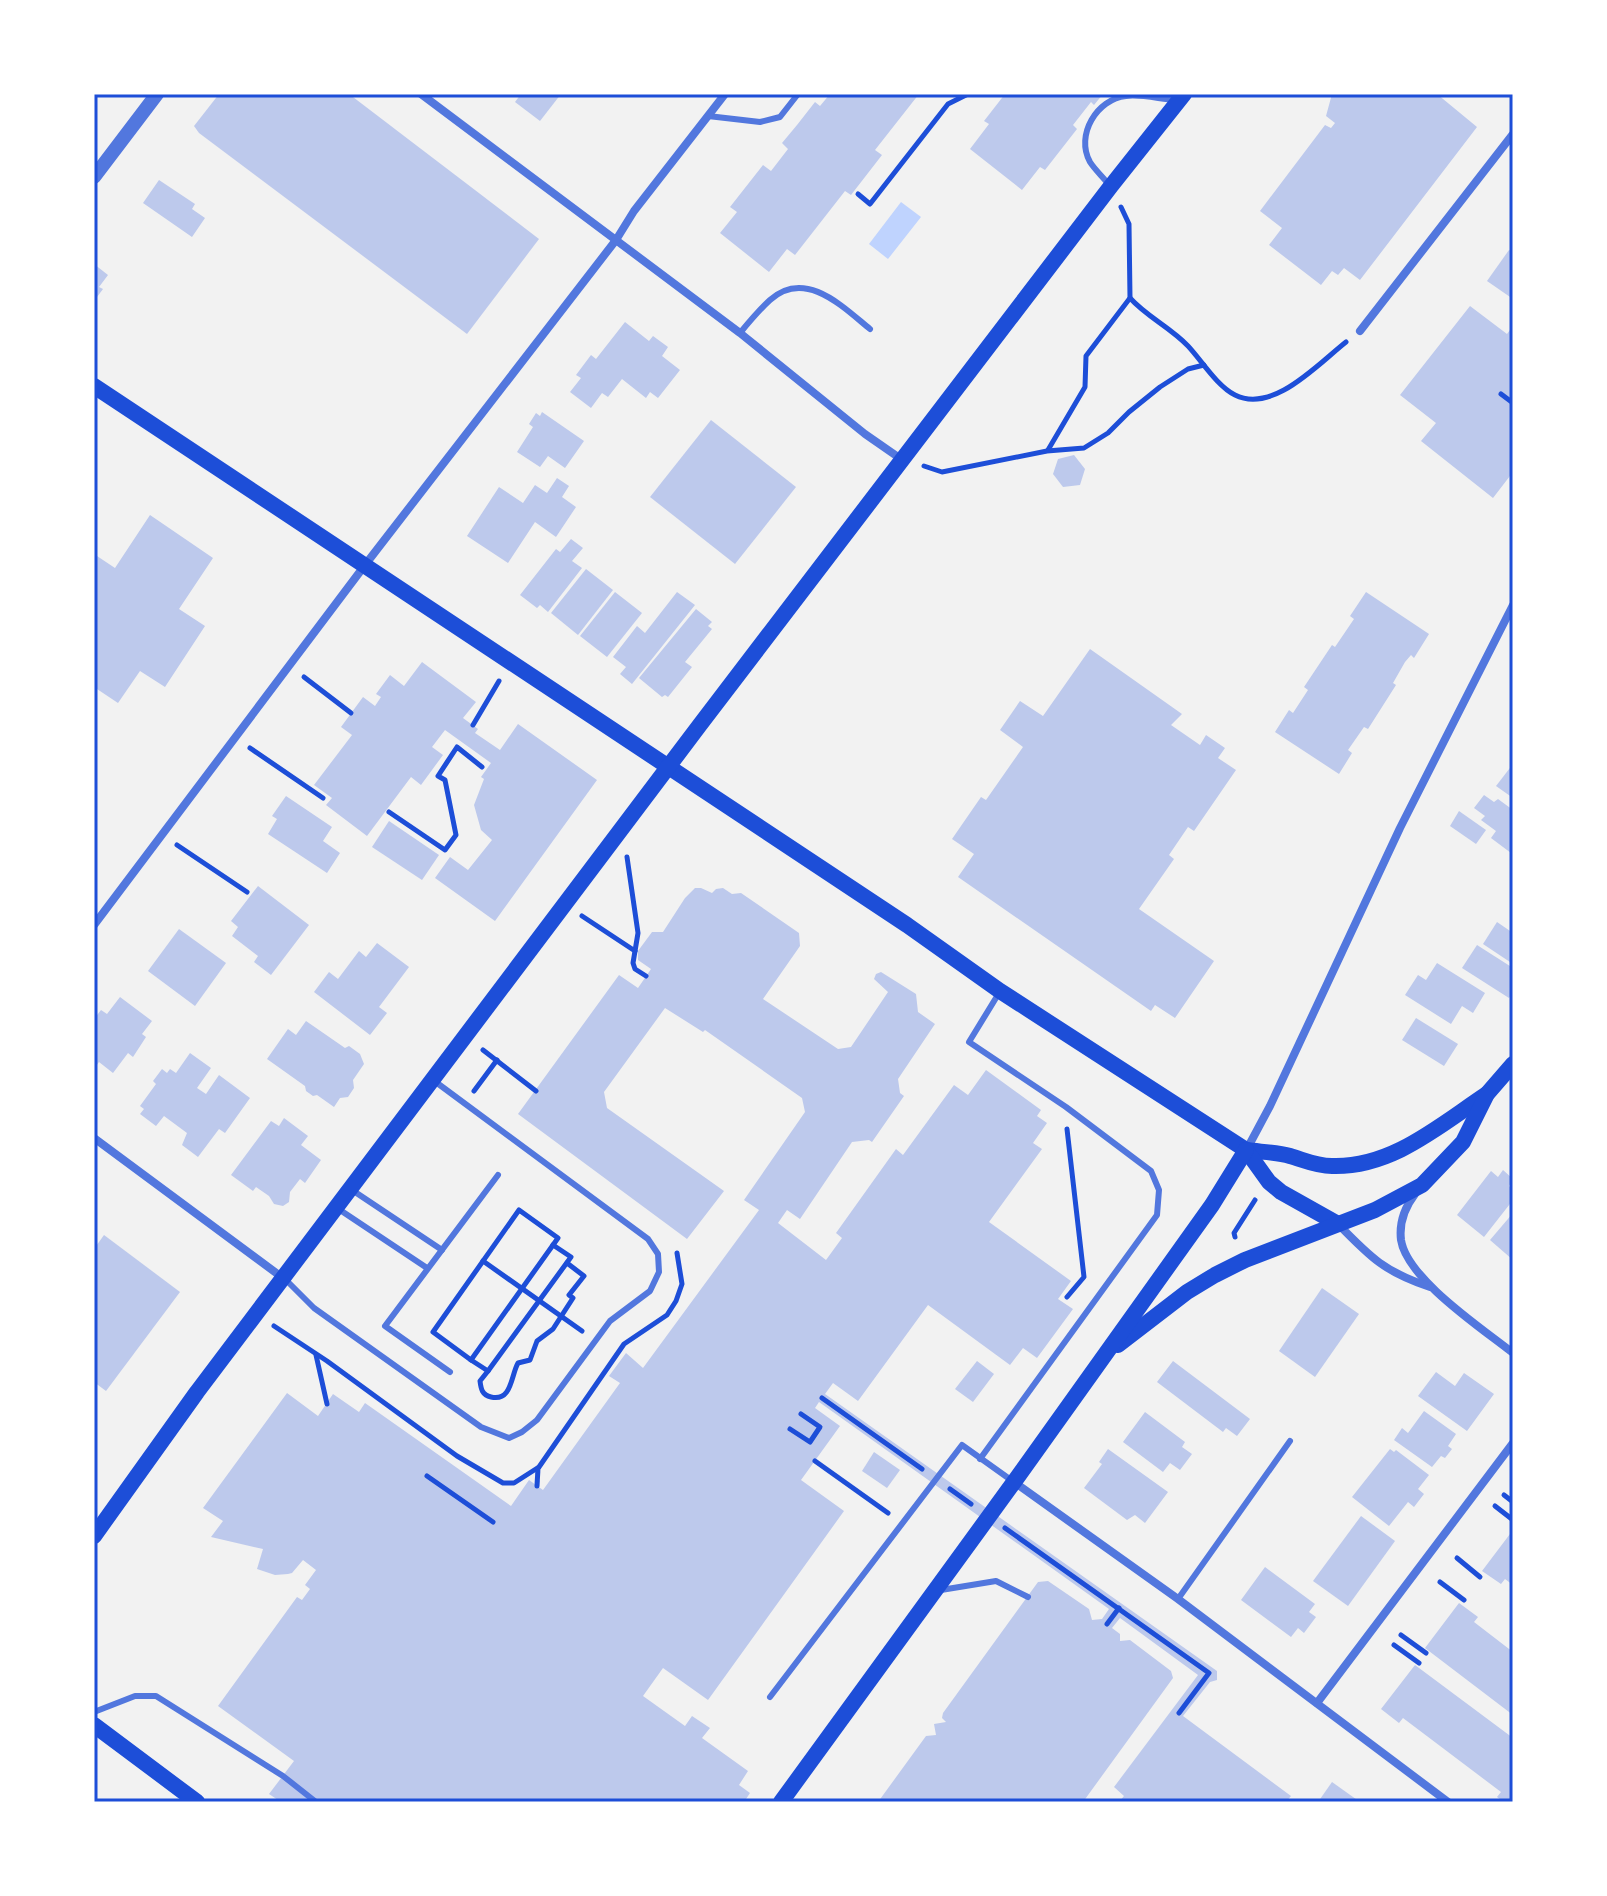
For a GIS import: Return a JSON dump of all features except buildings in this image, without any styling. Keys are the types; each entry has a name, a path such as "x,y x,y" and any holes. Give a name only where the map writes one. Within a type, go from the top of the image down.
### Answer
{"main road":[{"path":"94,1536 197,1392 874,499 901,459 1182,97"},
{"path":"94,386 670,766 1000,991 1246,1150 1269,1182 1281,1192 1338,1224"},
{"path":"1104,1356 1187,1292 1215,1275 1245,1260 1375,1210 1422,1185 1463,1142 1487,1094 1513,1064"},
{"path":"1246,1150 1289,1155 1309,1163 1330,1166 1368,1162 1417,1141 1487,1094"},
{"path":"781,1802 1212,1205 1246,1150"},
{"path":"94,1725 197,1802"}],"street":[{"path":"94,177 157,94"},
{"path":"421,94 740,333 901,459"},
{"path":"94,925 725,94"},
{"path":"1360,331 1513,134"},
{"path":"1246,1150 1270,1106 1400,828 1513,605"},
{"path":"94,1138 284,1278"},
{"path":"1422,1185 1404,1212 1401,1240 1405,1253 1431,1287 1513,1353"},
{"path":"1338,1224 1382,1267 1431,1287"},
{"path":"1317,1703 1513,1443"},
{"path":"1014,1482 1178,1599 1448,1802"}],"lane":[{"path":"708,116 760,122 780,117 798,94"},
{"path":"1111,186 1089,160 1086,141 1088,127 1097,111 1112,99 1128,95 1182,97"},
{"path":"740,333 772,297 791,289 816,289 870,329"},
{"path":"980,1459 1157,1215 1159,1190 1151,1171 1066,1107 969,1042 1000,991"},
{"path":"284,1278 314,1308 481,1427 509,1438 537,1420 610,1321 650,1291 659,1272 658,1254 648,1239 432,1080"},
{"path":"450,1372 385,1326 498,1175"},
{"path":"351,1189 442,1250"},
{"path":"337,1208 427,1268"},
{"path":"1178,1599 1290,1441"},
{"path":"770,1697 962,1445 1014,1482"},
{"path":"934,1592 996,1581 1028,1597"},
{"path":"94,1712 135,1696 156,1696 283,1776 316,1802"}],"path":[{"path":"858,194 870,204 948,104 968,94"},
{"path":"1047,451 1085,387 1086,356 1130,298 1129,224 1111,186"},
{"path":"1130,298 1185,343 1233,394 1250,400 1265,399 1284,391 1360,331"},
{"path":"901,459 942,472 1047,451 1084,448 1108,433 1160,387 1188,369 1204,365"},
{"path":"1501,394 1513,403"},
{"path":"473,725 509,662"},
{"path":"290,667 351,713"},
{"path":"236,738 323,798"},
{"path":"389,812 445,850 456,835 445,780 438,776 457,747 482,767"},
{"path":"623,828 638,933 633,963 635,969 646,976"},
{"path":"163,835 247,892"},
{"path":"565,905 635,951"},
{"path":"466,1036 536,1091"},
{"path":"1058,1119 1067,1127 1084,1277 1067,1297"},
{"path":"1235,1237 1234,1233 1254,1203 1240,1198"},
{"path":"471,1360 558,1238 519,1210 433,1332 471,1360 488,1371"},
{"path":"257,1315 457,1456 503,1483 514,1483 539,1467 618,1359 624,1344 667,1315 682,1284 674,1243"},
{"path":"553,1245 571,1257 480,1381 485,1395 493,1397 504,1394 518,1363 530,1360 537,1341 553,1329 573,1298 569,1295 584,1276 567,1263"},
{"path":"483,1261 618,1359"},
{"path":"316,1354 327,1404"},
{"path":"822,1398 925,1471"},
{"path":"790,1429 810,1442 820,1427 801,1414"},
{"path":"815,1461 902,1523"},
{"path":"537,1486 539,1467"},
{"path":"427,1476 493,1522"},
{"path":"938,1480 977,1508"},
{"path":"1504,1495 1513,1502"},
{"path":"1495,1506 1513,1520"},
{"path":"1002,1526 1209,1673 1179,1713"},
{"path":"1457,1558 1480,1577"},
{"path":"1440,1582 1464,1600"},
{"path":"1107,1624 1119,1608"},
{"path":"1401,1635 1426,1653"},
{"path":"1394,1645 1419,1663"}],"water":[{"path":"901,202 921,217 888,259 869,244"}]}
